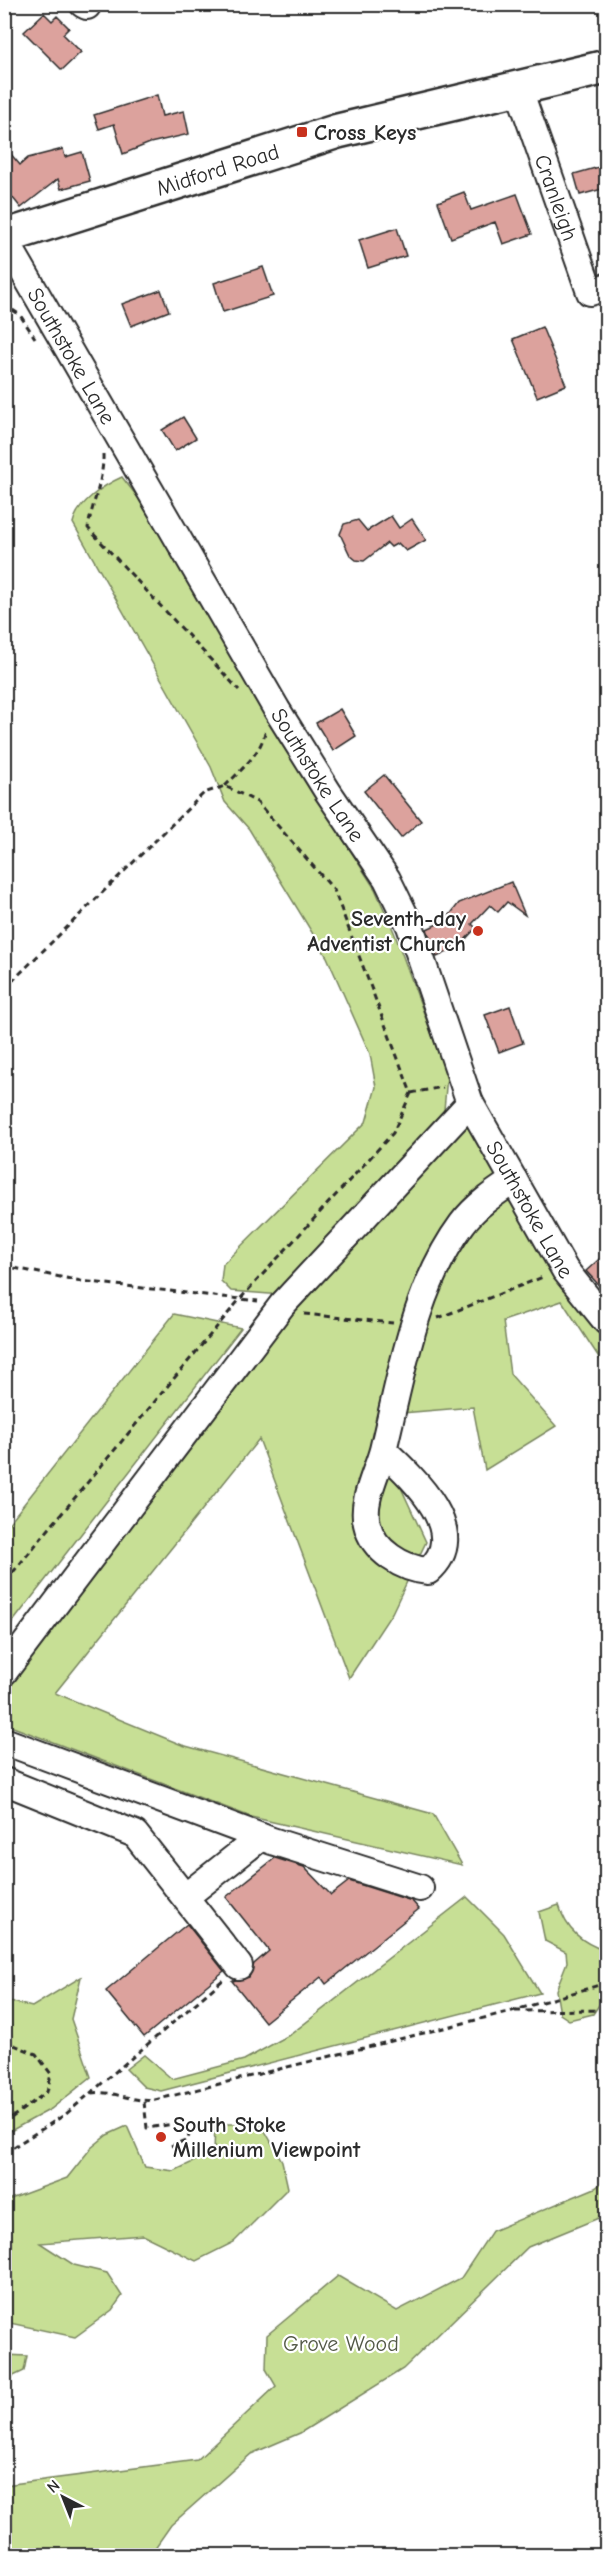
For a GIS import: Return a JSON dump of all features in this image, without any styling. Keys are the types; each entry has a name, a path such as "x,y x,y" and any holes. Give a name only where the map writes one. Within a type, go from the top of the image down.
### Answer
{"main road":[{"name":"Midford Road","path":"4,238 338,131 606,66"}],"street":[{"name":"Cranleigh","path":"518,87 590,292 606,287"},
{"name":"Southstoke Lane","path":"4,238 277,710 328,792 387,879 410,926 467,1106 514,1180 565,1270 606,1321"},
{"path":"4,1672 282,1305 467,1106"},
{"path":"383,1450 395,1388 415,1323 439,1263 462,1223 485,1201 514,1180"},
{"path":"4,1741 261,1837 420,1888"},
{"path":"4,1781 135,1834 238,1966"},
{"path":"185,1897 261,1837"}],"path":[{"path":"4,304 20,315 39,345"},
{"path":"103,452 101,477 91,506 88,528 243,694"},
{"path":"4,988 204,793 225,786 244,767 263,742 267,720 277,710"},
{"path":"4,1583 240,1299 393,1133 411,1093 334,890 257,802 225,786"},
{"path":"411,1093 445,1086 467,1106"},
{"path":"4,2153 58,2119 92,2093 238,1966"},
{"path":"92,2093 114,2092 133,2102 144,2102 512,2011 606,1983"},
{"path":"512,2011 606,2010"},
{"path":"4,2041 36,2054 51,2074 47,2092 4,2123"},
{"path":"144,2102 147,2128 180,2123 190,2131 188,2139 171,2146"}],"green space":[{"path":"122,477 139,499 322,806 375,889 394,932 447,1076 444,1110 434,1134 282,1295 231,1291 221,1281 223,1264 366,1122 376,1087 370,1054 327,957 249,829 225,802 211,767 73,523 80,508 86,502 107,485"},
{"path":"467,1123 562,1279 606,1334 606,1363 604,1365 562,1301 503,1321 510,1374 556,1426 485,1470 473,1407 402,1413 391,1466 426,1542 392,1613 349,1678 259,1439 55,1693 182,1745 433,1814 462,1865 251,1817 5,1724 4,1688 293,1303"},
{"path":"174,1314 241,1328 5,1632 5,1528"},
{"path":"467,1897 504,1934 540,1993 161,2091 144,2087 126,2069 144,2055 172,2079 244,2060 291,2034"},
{"path":"559,1905 566,1922 582,1940 606,1951 606,2001 601,2002 593,2014 569,2020 560,2014 556,1990 567,1962 566,1952 545,1941 539,1912"},
{"path":"81,1977 71,2019 91,2077 51,2109 5,2134 5,2000 32,2007"},
{"path":"215,2124 261,2124 282,2161 288,2188 234,2242 196,2261 143,2235 40,2243 74,2265 107,2273 122,2296 112,2310 75,2337 5,2322 5,2201 67,2178 91,2148 107,2135 127,2126 145,2167 174,2171 214,2152"},
{"name":"Grove Wood","path":"606,2180 606,2215 528,2247 403,2369 300,2433 251,2454 171,2525 150,2555 5,2555 5,2485 197,2460 276,2386 266,2369 267,2335 338,2276 397,2311 461,2278 492,2231 595,2188"},
{"path":"5,2355 27,2356 24,2371 5,2380"}],"building":[{"path":"44,13 52,21 57,16 69,28 63,34 81,52 62,70 24,32"},
{"path":"157,95 162,116 184,111 189,134 150,143 123,154 114,124 99,129 94,115"},
{"path":"4,146 20,165 28,158 63,149 65,157 82,152 90,181 61,189 58,179 21,208 4,187"},
{"path":"606,165 606,188 580,195 574,174"},
{"path":"464,192 471,210 517,194 532,234 503,244 495,222 451,238 438,202"},
{"path":"397,228 406,256 368,268 359,240"},
{"path":"263,267 273,296 223,312 214,283"},
{"path":"161,290 169,311 131,326 122,304"},
{"path":"542,327 566,385 537,397 513,339"},
{"path":"183,417 196,438 175,451 162,430"},
{"path":"391,516 399,528 412,519 426,540 406,551 398,543 391,547 387,543 364,561 356,560 350,555 340,534 344,524 358,520 367,531"},
{"path":"340,709 356,736 333,751 316,723"},
{"path":"384,775 421,821 401,838 364,791"},
{"path":"511,882 525,915 507,902 498,912 490,905 472,924 476,928 462,943 458,940 448,952 437,957 427,929 446,920 459,903"},
{"path":"510,1006 523,1043 499,1052 485,1015"},
{"path":"606,1253 606,1293 586,1271"},
{"path":"275,1858 304,1867 331,1895 349,1881 412,1901 419,1909 326,1984 321,1977 265,2022 232,1981 249,1977 254,1964 269,1951 226,1897"},
{"path":"187,1924 224,1971 144,2037 106,1991"}],"place":[{"name":"Cross Keys","path":"302,132"},
{"name":"Seventh-day Adventist Church","path":"478,931"},
{"name":"South Stoke Millenium Viewpoint","path":"161,2137"}]}
